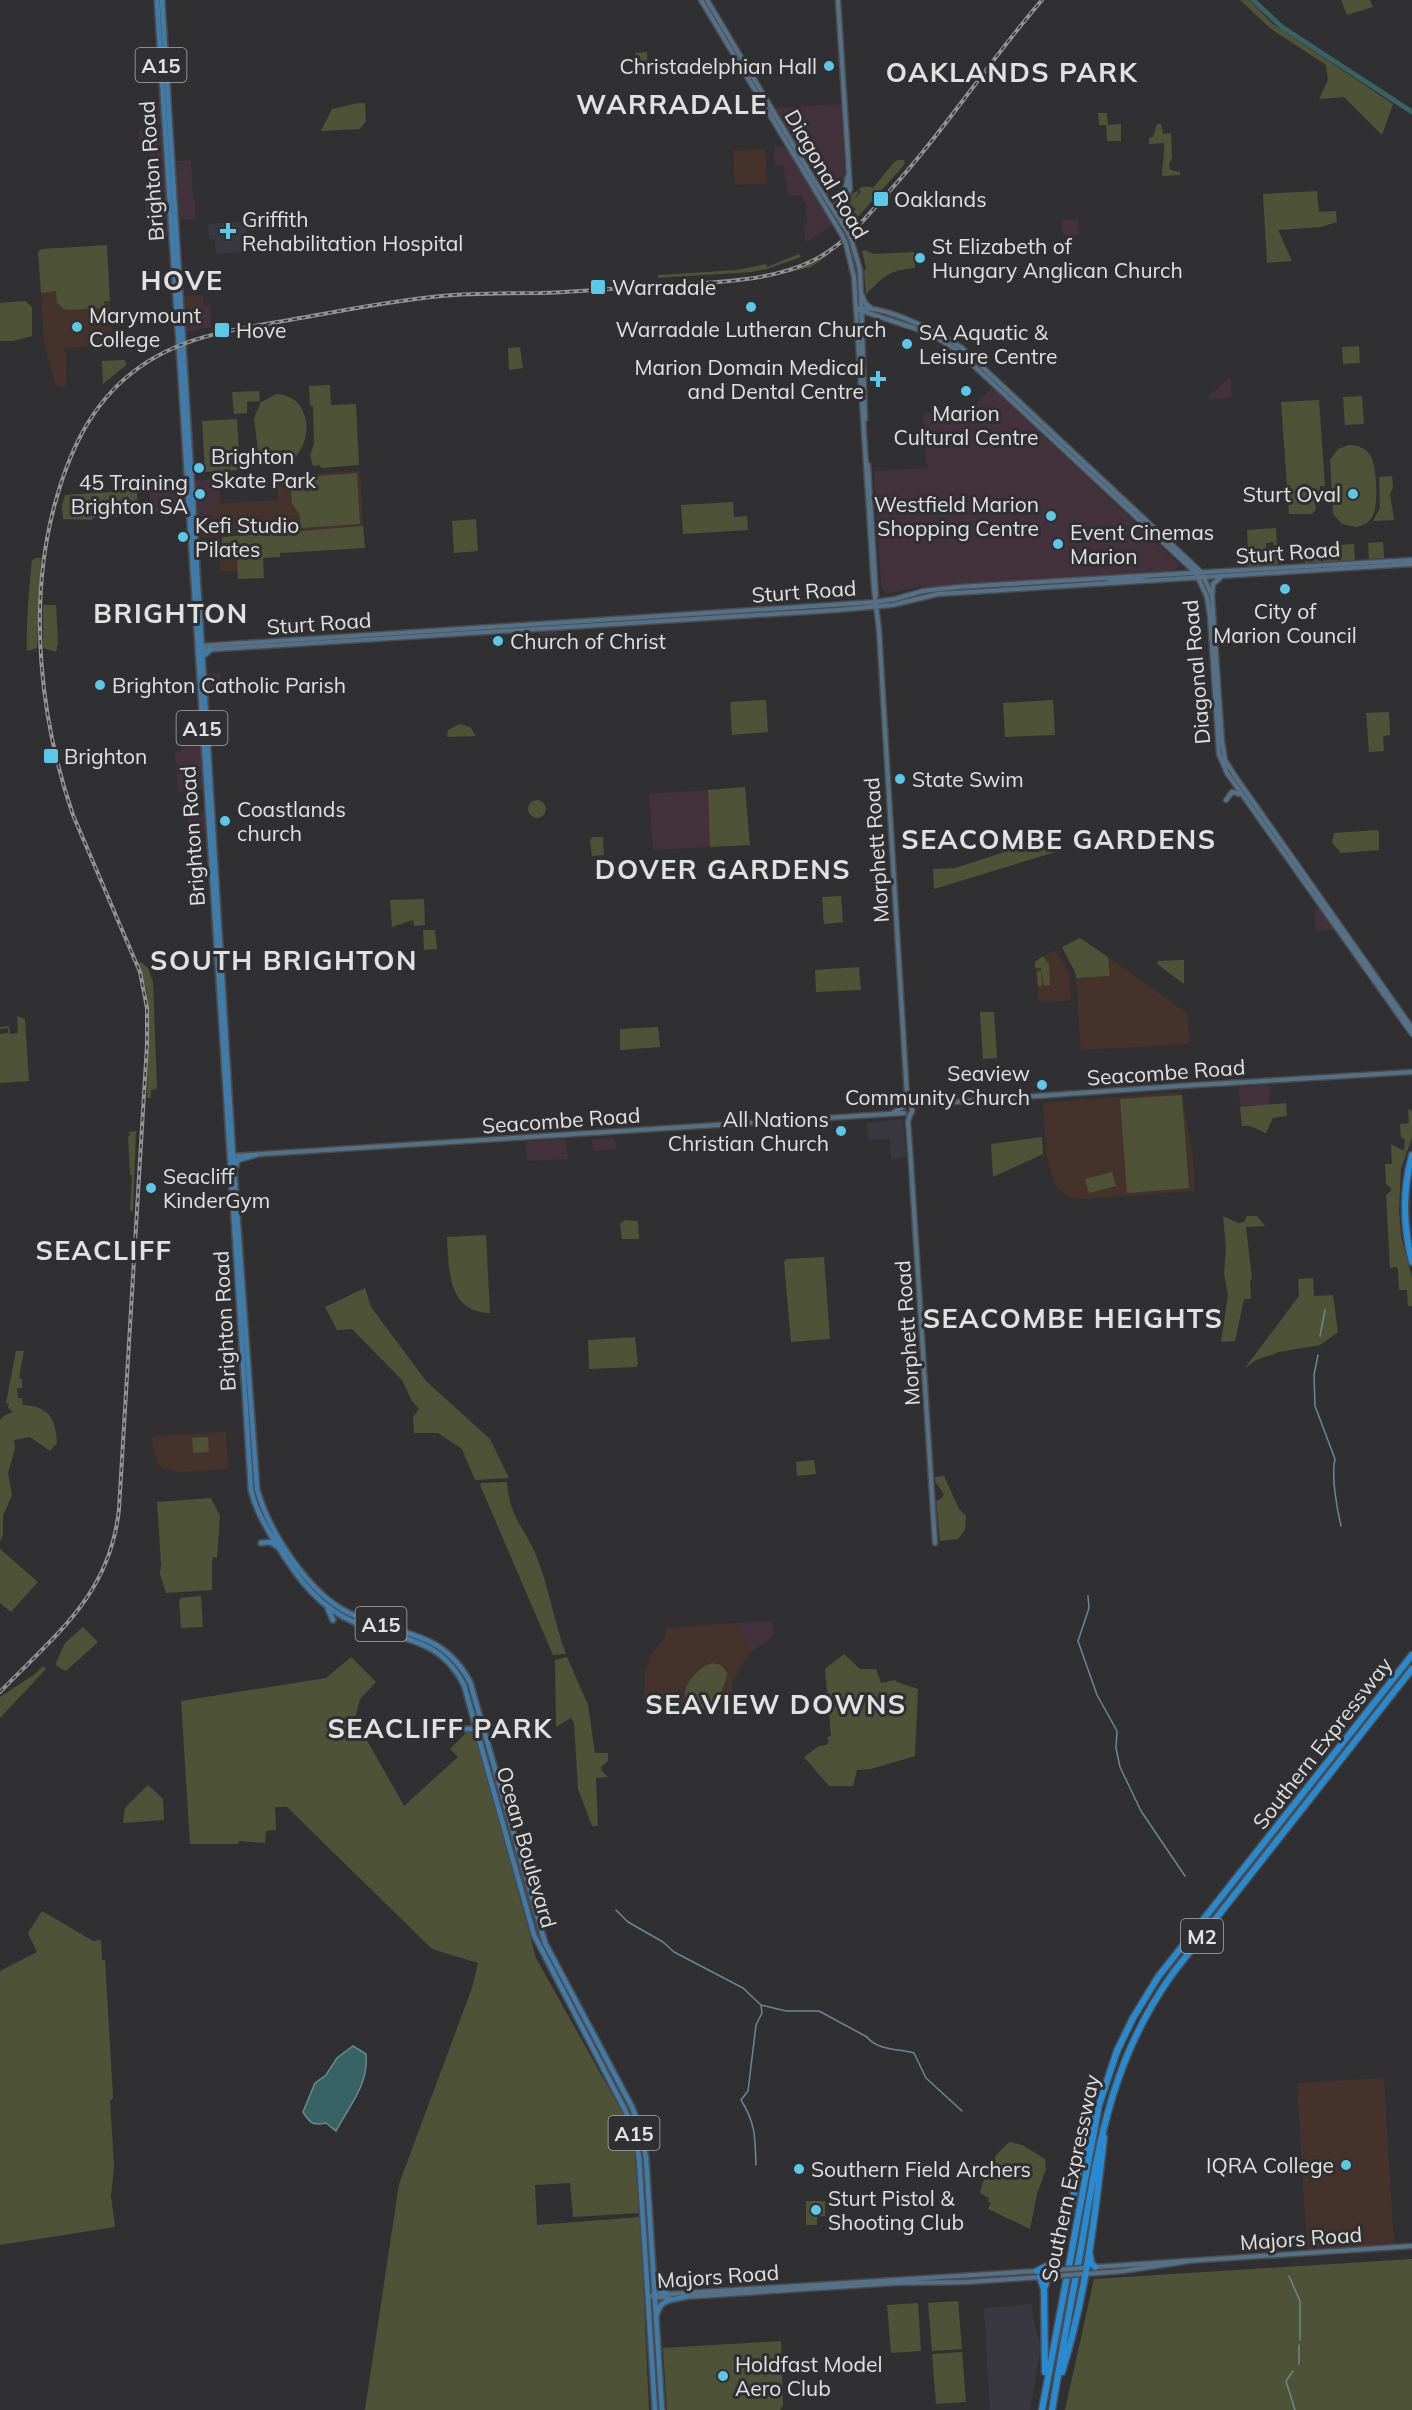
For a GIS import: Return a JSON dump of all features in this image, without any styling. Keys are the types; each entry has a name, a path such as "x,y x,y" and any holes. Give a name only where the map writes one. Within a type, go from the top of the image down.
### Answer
{"highway":[{"path":"1412,1155 1406,1181 1404,1210 1412,1262"},
{"name":"Southern Expressway","path":"1041,2410 1091,2140 1102,2096 1133,2018 1158,1977 1412,1655"},
{"name":"Southern Expressway","path":"1052,2410 1107,2109 1125,2057 1141,2024 1165,1985 1412,1669"},
{"path":"1044,2396 1044,2289 1039,2274 1051,2263 1056,2253 1070,2209 1095,2107 1102,2096"},
{"path":"1054,2398 1072,2337 1090,2249 1107,2109"},
{"path":"1090,2249 1090,2260 1095,2267"},
{"path":"1044,2289 1054,2273 1056,2253"}],"main road":[{"name":"Brighton Road","path":"157,0 202,657 232,1140 231,1156 235,1173 254,1489"},
{"name":"Brighton Road","path":"162,0 231,1156 254,1489"},
{"name":"Diagonal Road","path":"702,0 805,176 840,229 852,263 859,309"},
{"name":"Diagonal Road","path":"707,0 851,239 858,260 861,291 859,309"},
{"path":"838,0 850,189 841,210 841,219"},
{"path":"840,229 834,208 844,195 848,176"},
{"path":"861,291 864,303 873,312 865,316 861,324"},
{"name":"Diagonal Road","path":"859,309 923,326 962,348 1185,555 1199,573 1212,596 1225,760 1249,801 1412,1034"},
{"name":"Morphett Road","path":"859,309 875,589"},
{"name":"Morphett Road","path":"859,309 907,1096 911,1105 908,1121"},
{"name":"Diagonal Road","path":"873,312 929,333 957,350 1185,563 1199,573"},
{"path":"1086,463 1094,479"},
{"path":"1137,511 1136,513 1150,529"},
{"path":"1185,555 1212,572"},
{"name":"Sturt Road","path":"200,648 876,604 932,589 977,585 1412,560"},
{"path":"1173,574 1184,569 1185,563"},
{"name":"Sturt Road","path":"200,648 892,604 931,594 1221,578 1412,564"},
{"name":"Diagonal Road","path":"1202,578 1210,616 1219,754 1227,773 1249,801"},
{"path":"1212,596 1213,584 1221,578"},
{"path":"1110,580 1147,581"},
{"path":"977,585 978,591"},
{"path":"875,589 884,601"},
{"path":"865,603 871,599 875,589"},
{"path":"877,615 882,609 892,604"},
{"path":"202,657 211,649"},
{"path":"1225,760 1227,773"},
{"path":"1226,800 1232,792 1243,796"},
{"name":"Diagonal Road","path":"1370,973 1412,1028"},
{"name":"Seacombe Road","path":"894,1112 903,1106 940,1102 1412,1072"},
{"name":"Morphett Road","path":"907,1096 903,1106 908,1121 935,1544"},
{"name":"Seacombe Road","path":"231,1156 894,1112 911,1113 922,1105"},
{"path":"232,1140 236,1152 242,1156"},
{"path":"235,1173 237,1160 255,1155"},
{"name":"Ocean Boulevard","path":"254,1489 258,1511 280,1550 296,1575 325,1605 346,1618 423,1644 447,1660 464,1685 538,1946 625,2110 634,2132 639,2158 648,2298"},
{"name":"Ocean Boulevard","path":"254,1489 267,1516 301,1572 320,1594 338,1607 358,1617 414,1634 435,1643 459,1664 474,1692 545,1943 637,2120 646,2158 654,2296"},
{"path":"268,1530 262,1542 273,1543 280,1550"},
{"path":"325,1605 333,1622 336,1618 346,1618"},
{"path":"466,1729 475,1730 480,1742"},
{"path":"490,1779 490,1766 495,1766"},
{"name":"Majors Road","path":"1084,2271 1095,2267 1412,2246"},
{"path":"646,2267 650,2268 652,2254"},
{"name":"Majors Road","path":"648,2298 667,2293 1084,2271 1123,2271 1193,2260"},
{"path":"653,2268 657,2287 667,2293"},
{"name":"Majors Road","path":"654,2296 685,2297 799,2287"},
{"name":"A15","path":"654,2296 662,2410"},
{"path":"657,2330 658,2308 661,2304 685,2297"},
{"name":"A15","path":"648,2298 654,2410"},
{"path":"653,2392 660,2392"}],"shaded area":[{"path":"162,101 163,124 145,125 145,114 155,113 154,102"},
{"path":"841,104 845,183 817,185 775,110"},
{"path":"164,129 166,164 150,165 149,148 140,148 139,130"},
{"path":"774,147 786,147 831,222 831,226 805,243 806,202 803,202 803,195 788,196 783,165 775,165"},
{"path":"765,149 767,183 735,185 733,151"},
{"path":"191,160 195,219 180,220 175,161"},
{"path":"166,168 168,192 156,193 153,169"},
{"path":"168,196 170,236 152,237 150,217 146,217 145,197"},
{"path":"1078,219 1079,235 1063,235 1062,220"},
{"name":"Griffith Rehabilitation Hospital","path":"246,221 248,252 216,254 215,239 209,239 208,224"},
{"name":"Marymount College","path":"56,291 105,307 104,301 110,301 113,345 65,348 67,386 59,387 55,384 44,343 41,293"},
{"path":"200,295 203,295 203,306 210,306 211,327 185,332 184,316 202,315"},
{"path":"200,295 202,315 184,316 183,296"},
{"path":"1230,377 1232,398 1210,399 1209,396"},
{"path":"992,387 1181,566 1172,571 917,587 887,594 881,586 874,471 927,468 923,414 969,412"},
{"path":"360,471 363,526 197,538 196,522 213,520 212,504 278,500 277,476"},
{"path":"219,479 220,504 212,504 213,520 196,522 193,482"},
{"path":"183,486 186,512 151,514 149,488"},
{"path":"237,557 238,572 220,571 220,558"},
{"path":"558,629 559,641 539,643 538,630"},
{"path":"207,673 221,673 222,691 208,691"},
{"path":"198,727 200,729 203,789 178,792 175,752 182,751 181,728"},
{"path":"708,790 710,847 653,850 649,794"},
{"path":"203,810 206,830 188,831 187,811"},
{"path":"1321,909 1335,928 1333,930 1316,930 1315,910"},
{"path":"1055,950 1070,974 1071,998 1069,1001 1039,1002 1035,962"},
{"path":"1108,957 1187,1013 1190,1042 1081,1050 1076,978 1110,976"},
{"path":"1269,1085 1270,1106 1240,1107 1239,1087"},
{"path":"1181,1092 1193,1158 1194,1191 1080,1199 1072,1198 1059,1190 1053,1179 1046,1153 1043,1103"},
{"path":"569,1112 570,1131 553,1132 551,1123"},
{"path":"903,1119 906,1157 891,1159 890,1139 869,1140 866,1123"},
{"path":"614,1138 617,1149 593,1151 592,1140"},
{"path":"565,1139 568,1159 527,1161 526,1143 528,1141"},
{"path":"226,1432 228,1469 180,1472 163,1469 157,1461 151,1439 154,1436"},
{"path":"773,1621 774,1636 752,1651 736,1623"},
{"path":"736,1623 752,1651 733,1681 730,1709 644,1714 645,1672 651,1655 666,1635 666,1628"},
{"name":"IQRA College","path":"1384,2078 1394,2246 1307,2251 1297,2083"},
{"path":"1032,2304 1033,2319 1041,2346 1030,2410 990,2410 984,2308"}],"green space":[{"path":"1240,0 1249,0 1273,24 1393,104 1382,135 1344,97 1319,99 1328,80 1326,65 1271,29"},
{"path":"1341,0 1370,0 1373,7 1347,15"},
{"path":"647,52 648,73 636,74 635,53"},
{"path":"365,103 366,121 360,129 321,131 332,109"},
{"path":"1098,113 1107,113 1108,125 1121,124 1121,141 1107,141 1106,125 1099,125"},
{"path":"1157,124 1161,124 1163,134 1171,133 1170,170 1180,172 1180,175 1162,176 1164,143 1149,144 1149,138 1153,137"},
{"path":"898,160 904,160 905,164 855,220 856,214 853,212 856,209 850,205 852,201 845,209 853,193 859,192 854,199 861,192 859,189 873,188"},
{"path":"1317,191 1319,212 1336,211 1337,222 1321,227 1278,230 1292,261 1267,263 1263,194"},
{"path":"107,245 110,301 104,301 105,308 66,310 57,303 56,291 41,293 38,252 42,249"},
{"path":"834,251 811,267 766,278 682,288 655,288 760,278 800,268"},
{"path":"862,251 873,254 914,252 915,268 887,275 866,294 864,272 866,268"},
{"path":"799,254 801,257 751,272 658,278 658,275 737,270 766,264 767,267"},
{"path":"25,301 32,307 32,336 13,341 0,341 0,303"},
{"path":"1359,346 1360,363 1343,364 1342,347"},
{"path":"520,347 523,368 509,370 508,348"},
{"path":"125,360 126,365 103,384 102,361"},
{"path":"330,385 331,405 356,404 359,465 321,468 320,465 313,466 310,455 314,444 313,406 310,406 309,386"},
{"path":"259,391 260,401 247,402 247,413 234,414 232,392"},
{"path":"277,394 294,400 303,412 306,427 304,442 297,455 286,463 273,463 258,451 254,418 261,402"},
{"path":"1362,396 1364,424 1345,425 1343,397"},
{"path":"1319,400 1325,486 1320,486 1320,495 1315,501 1316,509 1312,514 1289,514 1281,402"},
{"path":"237,419 240,470 205,472 202,421"},
{"name":"Sturt Oval","path":"1349,445 1366,450 1372,460 1376,476 1374,512 1367,523 1356,527 1342,524 1333,514 1330,460 1338,449"},
{"path":"357,473 360,524 300,528 300,515 292,504 290,478"},
{"path":"1392,476 1393,488 1390,494 1394,520 1373,521 1380,508 1379,477"},
{"path":"137,490 138,511 123,512 123,516 92,518 92,520 63,519 62,505 65,495"},
{"path":"733,502 734,517 747,516 748,530 683,534 681,505"},
{"path":"476,519 478,551 454,553 452,521"},
{"path":"363,526 365,548 280,553 280,557 263,558 264,578 238,579 237,557 223,558 222,537"},
{"path":"1276,528 1277,545 1273,542 1266,543 1266,552 1277,552 1278,564 1249,567 1247,530"},
{"path":"1383,542 1384,558 1369,559 1368,543"},
{"path":"1354,544 1355,560 1340,561 1339,545"},
{"path":"1337,545 1338,561 1323,562 1322,546"},
{"path":"1321,546 1321,562 1305,563 1304,547"},
{"path":"41,558 37,648 27,651 27,616 32,560"},
{"path":"43,605 56,605 58,643 56,652 43,648"},
{"path":"766,700 768,732 732,735 730,702"},
{"path":"1053,700 1055,735 1005,737 1003,703"},
{"path":"1389,712 1390,735 1383,736 1384,751 1369,752 1366,713"},
{"path":"460,724 470,727 476,736 447,737 448,730"},
{"path":"745,787 750,845 710,847 708,790"},
{"path":"537,800 543,803 546,809 543,815 537,818 531,815 528,809 531,803"},
{"path":"1377,830 1379,850 1341,853 1332,843 1334,833"},
{"path":"1058,835 1059,851 934,889 933,869 955,868"},
{"path":"592,837 603,837 604,855 592,856 590,841"},
{"path":"841,896 843,922 824,924 822,897"},
{"path":"424,899 425,925 414,926 413,920 392,927 390,900"},
{"path":"423,930 435,930 437,949 424,950"},
{"path":"1080,938 1108,957 1110,976 1076,978 1062,947"},
{"path":"1043,956 1049,965 1050,985 1044,986 1041,968 1035,968 1035,962"},
{"path":"1184,960 1184,984 1157,964 1158,961"},
{"path":"141,962 148,968 153,982 157,1089 151,1090 151,1098 147,1098 149,1015 147,992 138,963"},
{"path":"859,967 861,990 816,992 815,970"},
{"path":"1041,971 1042,986 1038,986 1037,972"},
{"path":"980,1012 994,1012 997,1058 983,1059"},
{"path":"17,1016 25,1019 29,1081 0,1083 0,1034 8,1033 8,1028 0,1029 0,1027 9,1026 10,1034 18,1033"},
{"path":"658,1027 660,1047 620,1050 620,1029"},
{"path":"1182,1095 1189,1188 1127,1193 1120,1099"},
{"path":"1286,1103 1287,1116 1273,1118 1266,1133 1250,1126 1242,1126 1240,1107"},
{"path":"1408,1109 1412,1111 1412,1137 1401,1169 1399,1210 1401,1236 1412,1278 1412,1306 1408,1306 1407,1290 1399,1290 1397,1267 1390,1268 1386,1195 1391,1188 1386,1184 1385,1164 1392,1164 1391,1144 1404,1151 1405,1140 1401,1137 1400,1124 1409,1123"},
{"path":"136,1131 133,1211 130,1211 132,1175 130,1175 128,1136 130,1136 129,1132"},
{"path":"1042,1137 1043,1154 993,1177 991,1144"},
{"path":"1112,1172 1116,1186 1089,1193 1085,1179"},
{"path":"1223,1216 1238,1223 1244,1222 1247,1216 1257,1216 1265,1226 1246,1227 1252,1279 1250,1281 1251,1299 1244,1299 1235,1341 1221,1342 1228,1295 1224,1274 1226,1248"},
{"path":"625,1220 638,1221 639,1239 622,1239 620,1224"},
{"path":"486,1235 490,1313 476,1311 465,1305 458,1297 450,1275 447,1237"},
{"path":"824,1257 830,1338 791,1342 784,1262 786,1259"},
{"path":"1313,1278 1314,1296 1333,1295 1338,1332 1320,1345 1279,1352 1256,1360 1245,1368 1299,1296 1298,1279"},
{"path":"365,1288 371,1307 426,1381 490,1439 509,1478 475,1480 462,1449 438,1433 414,1433 413,1417 419,1409 412,1401 402,1380 352,1329 337,1330 325,1307"},
{"path":"635,1337 638,1364 636,1367 589,1369 588,1340"},
{"path":"16,1351 24,1351 19,1378 22,1379 22,1388 17,1388 18,1398 22,1398 23,1405 39,1408 49,1415 55,1427 57,1443 50,1451 30,1437 14,1440 15,1448 8,1473 12,1495 3,1516 3,1535 0,1541 0,1420 13,1412 6,1403"},
{"path":"208,1437 209,1452 193,1453 192,1438"},
{"path":"814,1460 816,1474 797,1476 796,1462"},
{"path":"944,1476 959,1509 966,1516 965,1530 958,1539 940,1541 936,1501 944,1494 935,1481 935,1477"},
{"path":"507,1482 514,1513 541,1567 566,1654 553,1655 480,1485 481,1483"},
{"path":"211,1498 220,1516 217,1558 213,1557 212,1561 212,1590 166,1593 160,1574 157,1502"},
{"path":"0,1549 38,1582 11,1612 0,1603"},
{"path":"201,1596 203,1627 181,1628 179,1600"},
{"path":"83,1627 98,1642 66,1671 56,1663 65,1643"},
{"path":"844,1654 860,1669 876,1669 881,1683 895,1680 918,1689 915,1756 871,1769 857,1770 853,1786 829,1786 804,1757 829,1742 827,1738 831,1736 825,1669"},
{"path":"351,1657 376,1682 360,1699 355,1719 404,1806 458,1757 450,1749 466,1733 471,1732 476,1737 536,1958 622,2112 631,2136 635,2161 639,2213 573,2217 570,2183 535,2185 537,2225 640,2217 649,2410 365,2410 399,2184 472,1988 478,1963 432,1949 287,1807 275,1807 276,1830 266,1831 265,1843 239,1841 238,1844 190,1844 181,1701 326,1678"},
{"path":"567,1657 588,1705 595,1753 608,1753 608,1761 601,1767 608,1777 596,1778 598,1826 592,1826 578,1789 574,1723 571,1718 556,1727 555,1660"},
{"path":"712,1663 721,1665 727,1673 726,1679 716,1700 711,1705 699,1709 687,1700 686,1687 700,1669"},
{"path":"43,1666 46,1669 0,1718 0,1697 35,1674"},
{"path":"148,1785 163,1799 164,1820 123,1823 125,1808"},
{"path":"42,1911 93,1941 101,1940 102,1960 105,1960 113,2098 110,2101 114,2166 111,2196 115,2227 0,2245 0,1971 37,1952 28,1933"},
{"path":"1010,2142 1022,2145 1045,2159 1046,2169 1037,2194 1030,2229 988,2209 991,2203 988,2202 989,2198 980,2193 990,2165"},
{"name":"Sturt Pistol & Shooting Club","path":"806,2201 825,2201 825,2216 817,2216 817,2225 806,2225"},
{"path":"1412,2259 1412,2410 1065,2410 1094,2279"},
{"path":"958,2301 962,2349 932,2351 928,2303"},
{"path":"918,2303 921,2351 891,2353 887,2305"},
{"name":"Holdfast Model Aero Club","path":"781,2341 783,2405 780,2410 667,2410 663,2348"},
{"path":"962,2352 966,2402 936,2404 932,2354"}],"water":[{"path":"353,2046 366,2054 362,2085 336,2131 326,2123 312,2123 303,2112 315,2083 326,2075 337,2058"}],"waterway":[{"path":"1253,0 1282,27 1412,112"},
{"path":"1320,1336 1325,1310"},
{"path":"1318,1355 1314,1375 1315,1406 1335,1459 1334,1483 1341,1526"},
{"path":"1088,1596 1089,1608 1078,1641 1097,1695 1117,1731 1116,1748 1120,1767 1141,1811 1185,1876"},
{"path":"616,1910 628,1922 663,1942 674,1952 743,1988 761,2005 786,2011 819,2011 876,2044 914,2053 926,2078 962,2111"},
{"path":"756,2165 752,2124 741,2100 748,2091 756,2025 762,2013 761,2006"},
{"path":"1289,2276 1300,2301 1300,2340"},
{"path":"1299,2345 1299,2364"},
{"path":"1293,2371 1286,2381 1295,2410"}],"railway":[{"path":"0,1692 60,1631 92,1589 114,1539 119,1509 147,1044 147,1008 140,972 73,815 62,778 52,740 46,701 41,662 40,623 41,583 54,507 66,469 92,416 118,385 151,360 188,342 228,331 365,306 441,296 566,292 731,281 773,274 812,261 852,233 869,215 945,124 1042,0"}],"place":[{"name":"Christadelphian Hall","path":"829,66"},
{"name":"Oaklands","path":"881,199"},
{"name":"Griffith Rehabilitation Hospital","path":"228,231"},
{"name":"St Elizabeth of Hungary Anglican Church","path":"920,258"},
{"name":"Warradale","path":"598,287"},
{"name":"Warradale Lutheran Church","path":"751,307"},
{"name":"Marymount College","path":"77,327"},
{"name":"Hove","path":"222,330"},
{"name":"SA Aquatic & Leisure Centre","path":"907,344"},
{"name":"Marion Domain Medical and Dental Centre","path":"878,379"},
{"name":"Marion Cultural Centre","path":"966,391"},
{"name":"Brighton Skate Park","path":"199,468"},
{"name":"45 Training Brighton SA","path":"200,494"},
{"name":"Sturt Oval","path":"1353,494"},
{"name":"Westfield Marion Shopping Centre","path":"1051,516"},
{"name":"Kefi Studio Pilates","path":"183,537"},
{"name":"Event Cinemas Marion","path":"1058,544"},
{"name":"City of Marion Council","path":"1285,589"},
{"name":"Church of Christ","path":"498,641"},
{"name":"Brighton Catholic Parish","path":"100,685"},
{"name":"Brighton","path":"51,756"},
{"name":"State Swim","path":"900,779"},
{"name":"Coastlands church","path":"225,821"},
{"name":"Seaview Community Church","path":"1042,1085"},
{"name":"All Nations Christian Church","path":"841,1131"},
{"name":"Seacliff KinderGym","path":"151,1188"},
{"name":"IQRA College","path":"1346,2165"},
{"name":"Southern Field Archers","path":"799,2169"},
{"name":"Sturt Pistol & Shooting Club","path":"816,2210"},
{"name":"Holdfast Model Aero Club","path":"723,2376"}],"district":[{"name":"OAKLANDS PARK","path":"1012,72"},
{"name":"WARRADALE","path":"672,104"},
{"name":"HOVE","path":"182,280"},
{"name":"BRIGHTON","path":"171,613"},
{"name":"SEACOMBE GARDENS","path":"1059,839"},
{"name":"DOVER GARDENS","path":"723,869"},
{"name":"SOUTH BRIGHTON","path":"284,960"},
{"name":"SEACLIFF","path":"104,1250"},
{"name":"SEACOMBE HEIGHTS","path":"1073,1318"},
{"name":"SEAVIEW DOWNS","path":"776,1704"},
{"name":"SEACLIFF PARK","path":"440,1728"}]}
